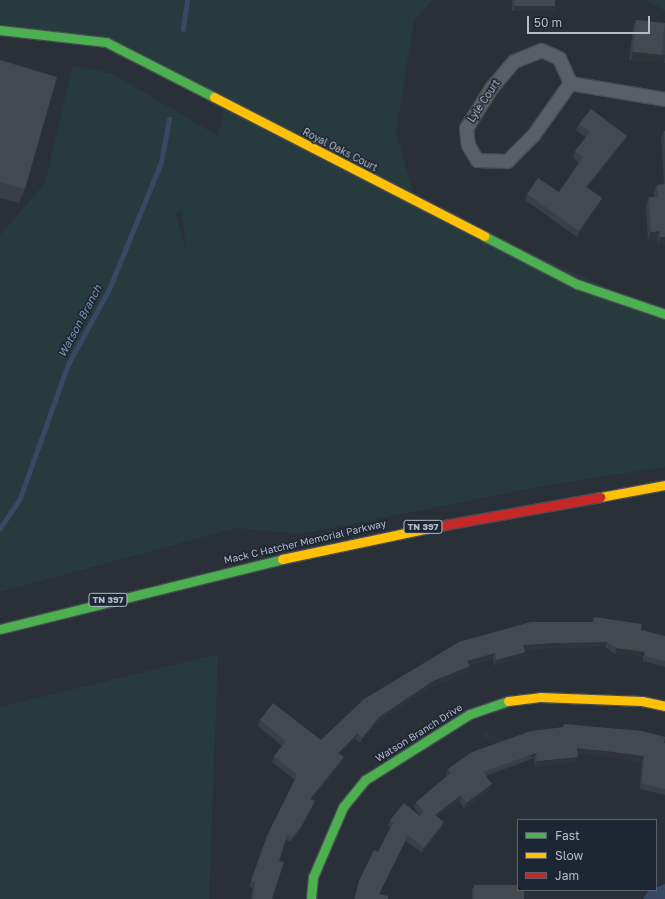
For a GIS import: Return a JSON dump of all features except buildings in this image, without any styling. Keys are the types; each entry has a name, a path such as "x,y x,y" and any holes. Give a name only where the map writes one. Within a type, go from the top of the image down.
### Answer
{"street":[{"name":"Royal Oaks Court","path":"0,30 106,42 577,284 665,314"},
{"name":"Lyle Court","path":"541,50 559,58 570,83 533,134 507,161 477,160 468,145 466,128 491,88 520,56 541,50"},
{"path":"570,83 665,99"},
{"name":"Mack C Hatcher Memorial Parkway","path":"0,629 33,619 336,545 665,485"},
{"name":"Watson Branch Drive","path":"311,899 313,877 343,806 365,780 470,714 509,701 540,697 635,700 665,706"}],"green space":[{"path":"0,0 433,0 414,21 396,131 415,201 665,314 665,467 548,485 301,534 236,528 0,592 0,235 45,183 73,65 113,74 218,136 226,104 106,42 0,30","holes":["182,211 186,246 175,214"]},
{"path":"646,0 665,0 665,11"},
{"path":"218,654 209,899 0,899 0,707"}],"water":[{"path":"665,884 665,899 643,899 648,891 657,891 657,887"}],"waterway":[{"name":"Watson Branch","path":"183,29 187,0"},
{"name":"Watson Branch","path":"0,528 20,498 68,364 109,289 161,162 169,119"}],"traffic: fast":[{"path":"0,30 106,42 214,97"},
{"path":"484,236 577,284 665,314"},
{"path":"0,629 282,559"},
{"path":"311,899 313,877 343,807 365,780 470,714 508,701"}],"traffic: slow":[{"path":"214,97 484,236"},
{"path":"600,497 665,485"},
{"path":"282,559 439,526"},
{"path":"508,701 540,697 642,701 665,706"}],"traffic: jam":[{"path":"439,526 600,497"}]}
